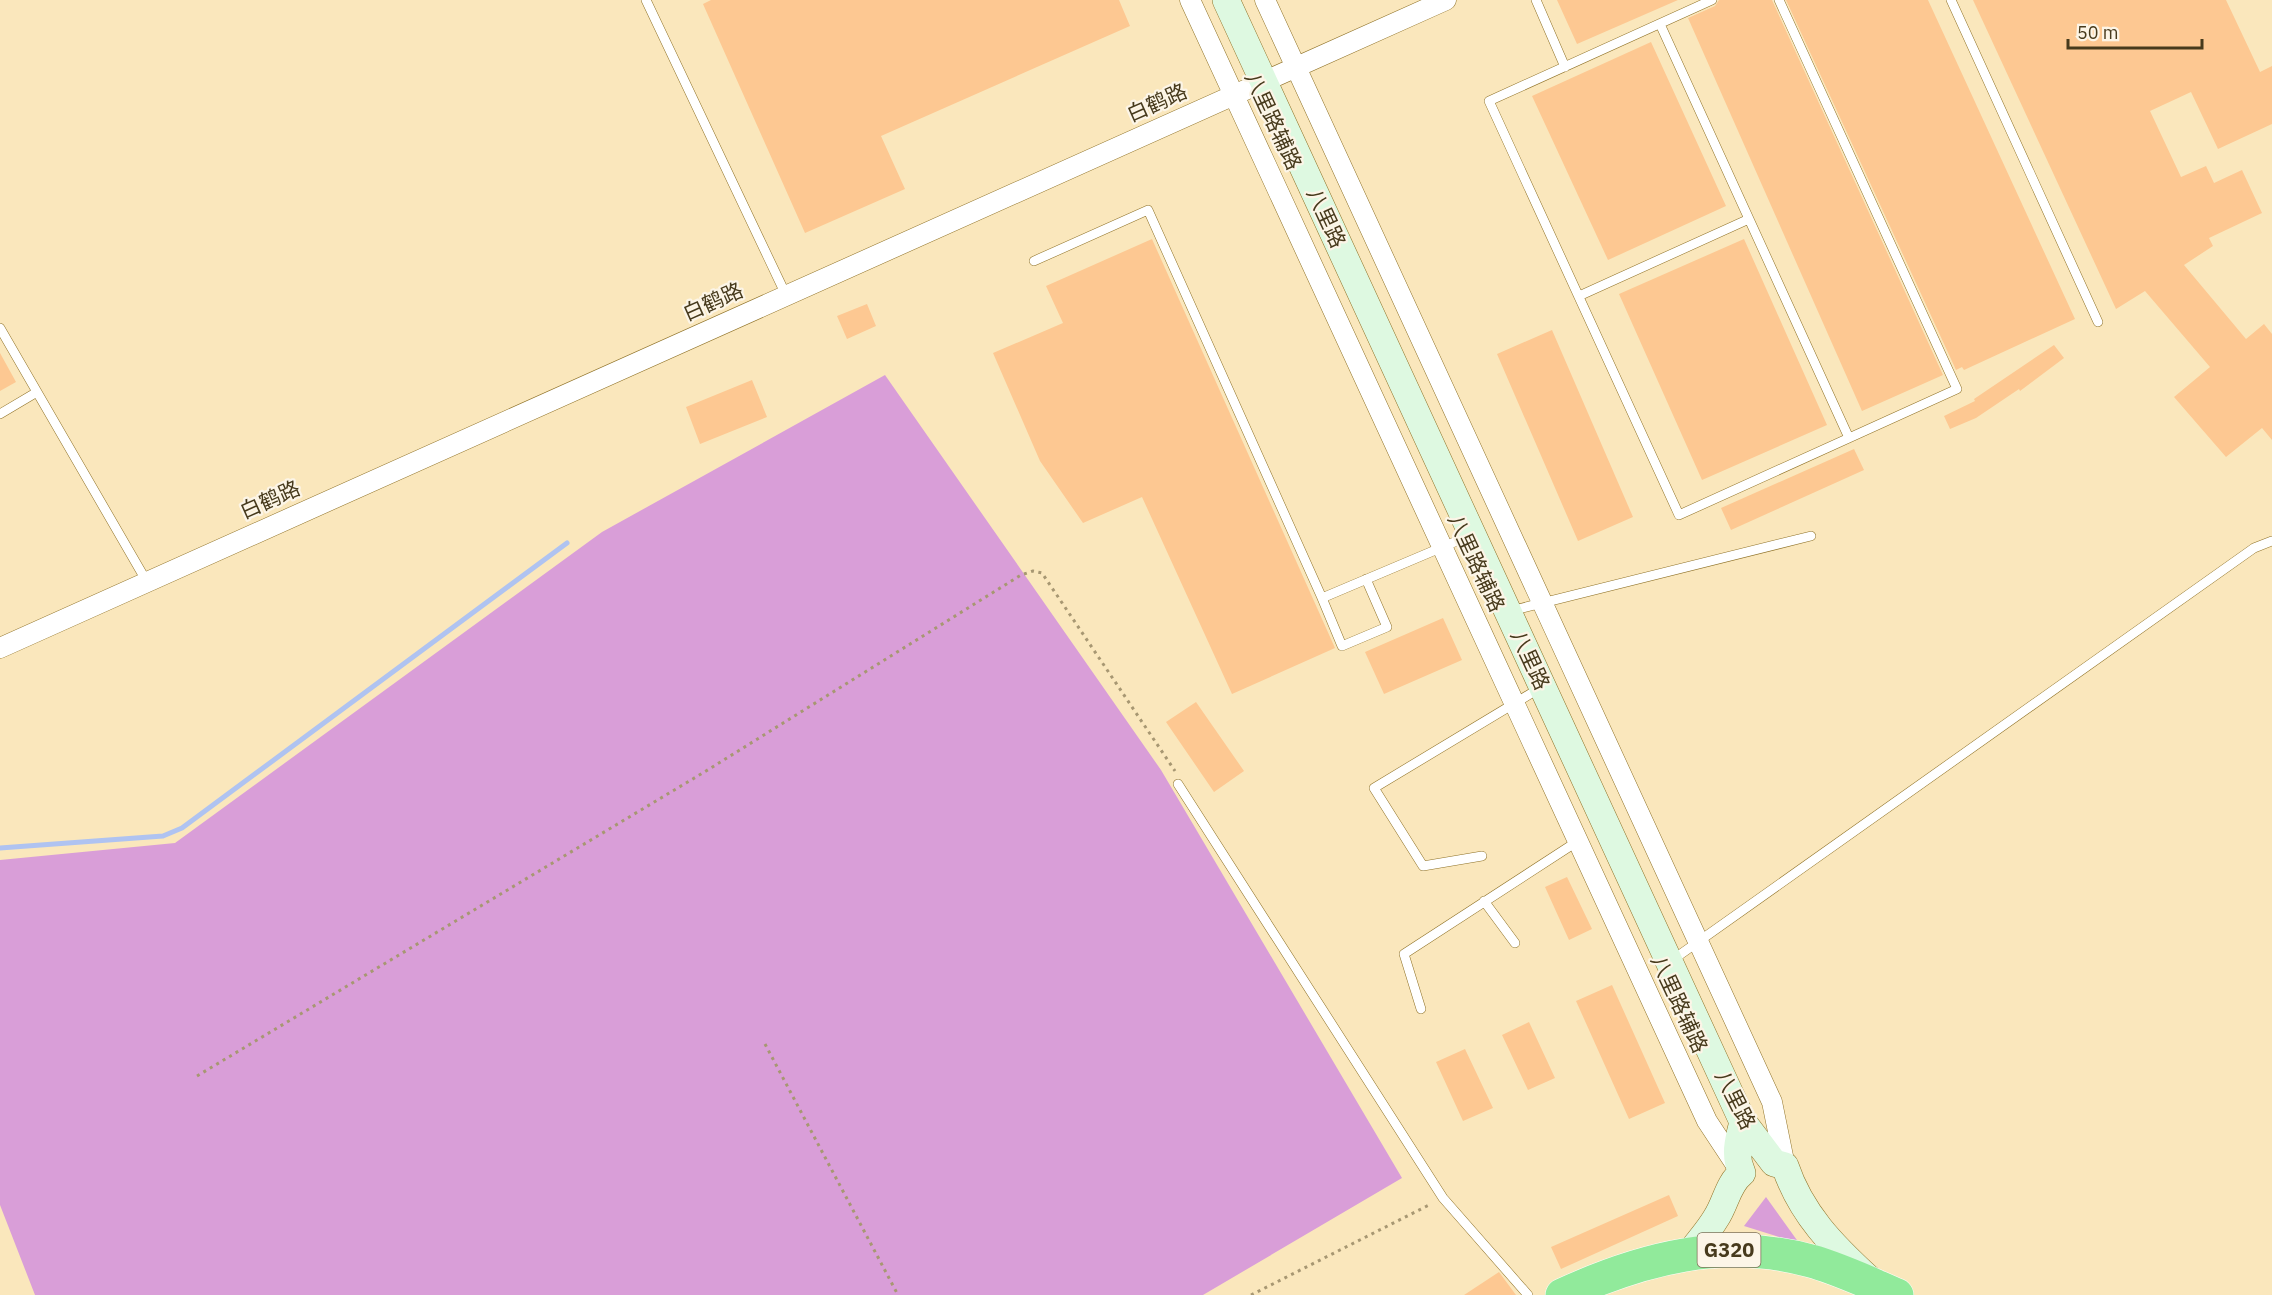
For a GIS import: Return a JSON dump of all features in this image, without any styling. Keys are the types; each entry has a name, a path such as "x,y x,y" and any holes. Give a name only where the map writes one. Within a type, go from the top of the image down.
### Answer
{"highway":[{"name":"G320","path":"1562,1295 1592,1281 1640,1265 1690,1253 1727,1249 1782,1255 1812,1262 1887,1291"}],"main road":[{"name":"八里路","path":"1226,0 1743,1122 1774,1163 1785,1166"},
{"path":"1690,1253 1716,1218 1729,1194 1733,1179 1742,1173 1736,1160 1737,1144 1743,1122"},
{"path":"1785,1166 1793,1190 1832,1245 1887,1291"}],"street":[{"name":"八里路辅路","path":"1191,0 1707,1121 1742,1173"},
{"name":"八里路辅路","path":"1265,0 1772,1102 1785,1166"},
{"name":"白鹤路","path":"0,648 1446,0"}],"lane":[{"path":"646,0 786,296"},
{"path":"1536,0 1565,67"},
{"path":"1712,0 1489,101 1679,515 1957,389 1779,0"},
{"path":"1951,0 2098,322"},
{"path":"1660,24 1849,438"},
{"path":"1034,261 1148,210 1342,646 1387,627 1366,579"},
{"path":"1579,296 1749,219"},
{"path":"0,328 147,582"},
{"path":"0,414 37,392"},
{"path":"1322,598 1472,534"},
{"path":"1508,612 1811,536"},
{"path":"1669,962 2254,548 2272,541"},
{"path":"1482,856 1423,866 1374,788 1542,686"},
{"path":"1178,784 1443,1198 1528,1295"},
{"path":"1420,1009 1404,954 1578,842"},
{"path":"1484,901 1515,944"}],"path":[{"path":"197,1077 705,771 1021,575 1033,571 1042,573 1175,770 1178,784"},
{"path":"765,1044 898,1295"},
{"path":"1251,1295 1443,1198"}],"shaded area":[{"path":"885,375 1161,770 1402,1178 1203,1295 35,1295 0,1205 0,860 175,843 602,532"},
{"path":"1766,1197 1799,1243 1744,1226"}],"building":[{"path":"711,0 1119,0 1130,26 881,136 905,189 805,233 703,4"},
{"path":"1557,0 1678,0 1577,44"},
{"path":"1719,0 1772,0 1943,375 1862,411 1688,18 1715,6"},
{"path":"1786,0 1928,0 2075,319 1964,370 1962,367 1956,370"},
{"path":"1973,0 2226,0 2260,72 2272,66 2272,124 2218,149 2191,92 2150,111 2181,177 2206,166 2214,183 2242,170 2262,213 2209,238 2213,246 2184,265 2246,339 2264,324 2272,334 2272,440 2262,428 2226,457 2174,397 2210,367 2145,291 2116,309"},
{"path":"1651,42 1726,206 1608,260 1532,96"},
{"path":"1152,239 1335,648 1232,694 1142,497 1083,523 1040,461 993,353 1063,323 1046,286"},
{"path":"1744,239 1827,425 1702,480 1619,294"},
{"path":"867,304 876,326 847,339 837,316"},
{"path":"1552,330 1633,517 1578,541 1497,354"},
{"path":"2054,345 2064,358 2020,391 2019,389 1976,418 1950,429 1944,416 1975,401 1974,399"},
{"path":"0,353 16,382 0,391"},
{"path":"752,380 767,417 700,444 686,407"},
{"path":"1854,449 1864,470 1731,530 1721,508"},
{"path":"1443,618 1462,660 1384,694 1365,652"},
{"path":"1196,702 1244,771 1214,792 1166,722"},
{"path":"1567,877 1592,929 1569,940 1545,887"},
{"path":"1612,985 1665,1103 1629,1119 1576,1001"},
{"path":"1529,1022 1555,1078 1528,1090 1502,1035"},
{"path":"1465,1049 1493,1108 1463,1121 1436,1062"},
{"path":"1669,1195 1678,1216 1561,1269 1551,1247"},
{"path":"1499,1272 1516,1295 1464,1295"}],"waterway":[{"path":"0,848 163,836 182,828 567,543"}]}
